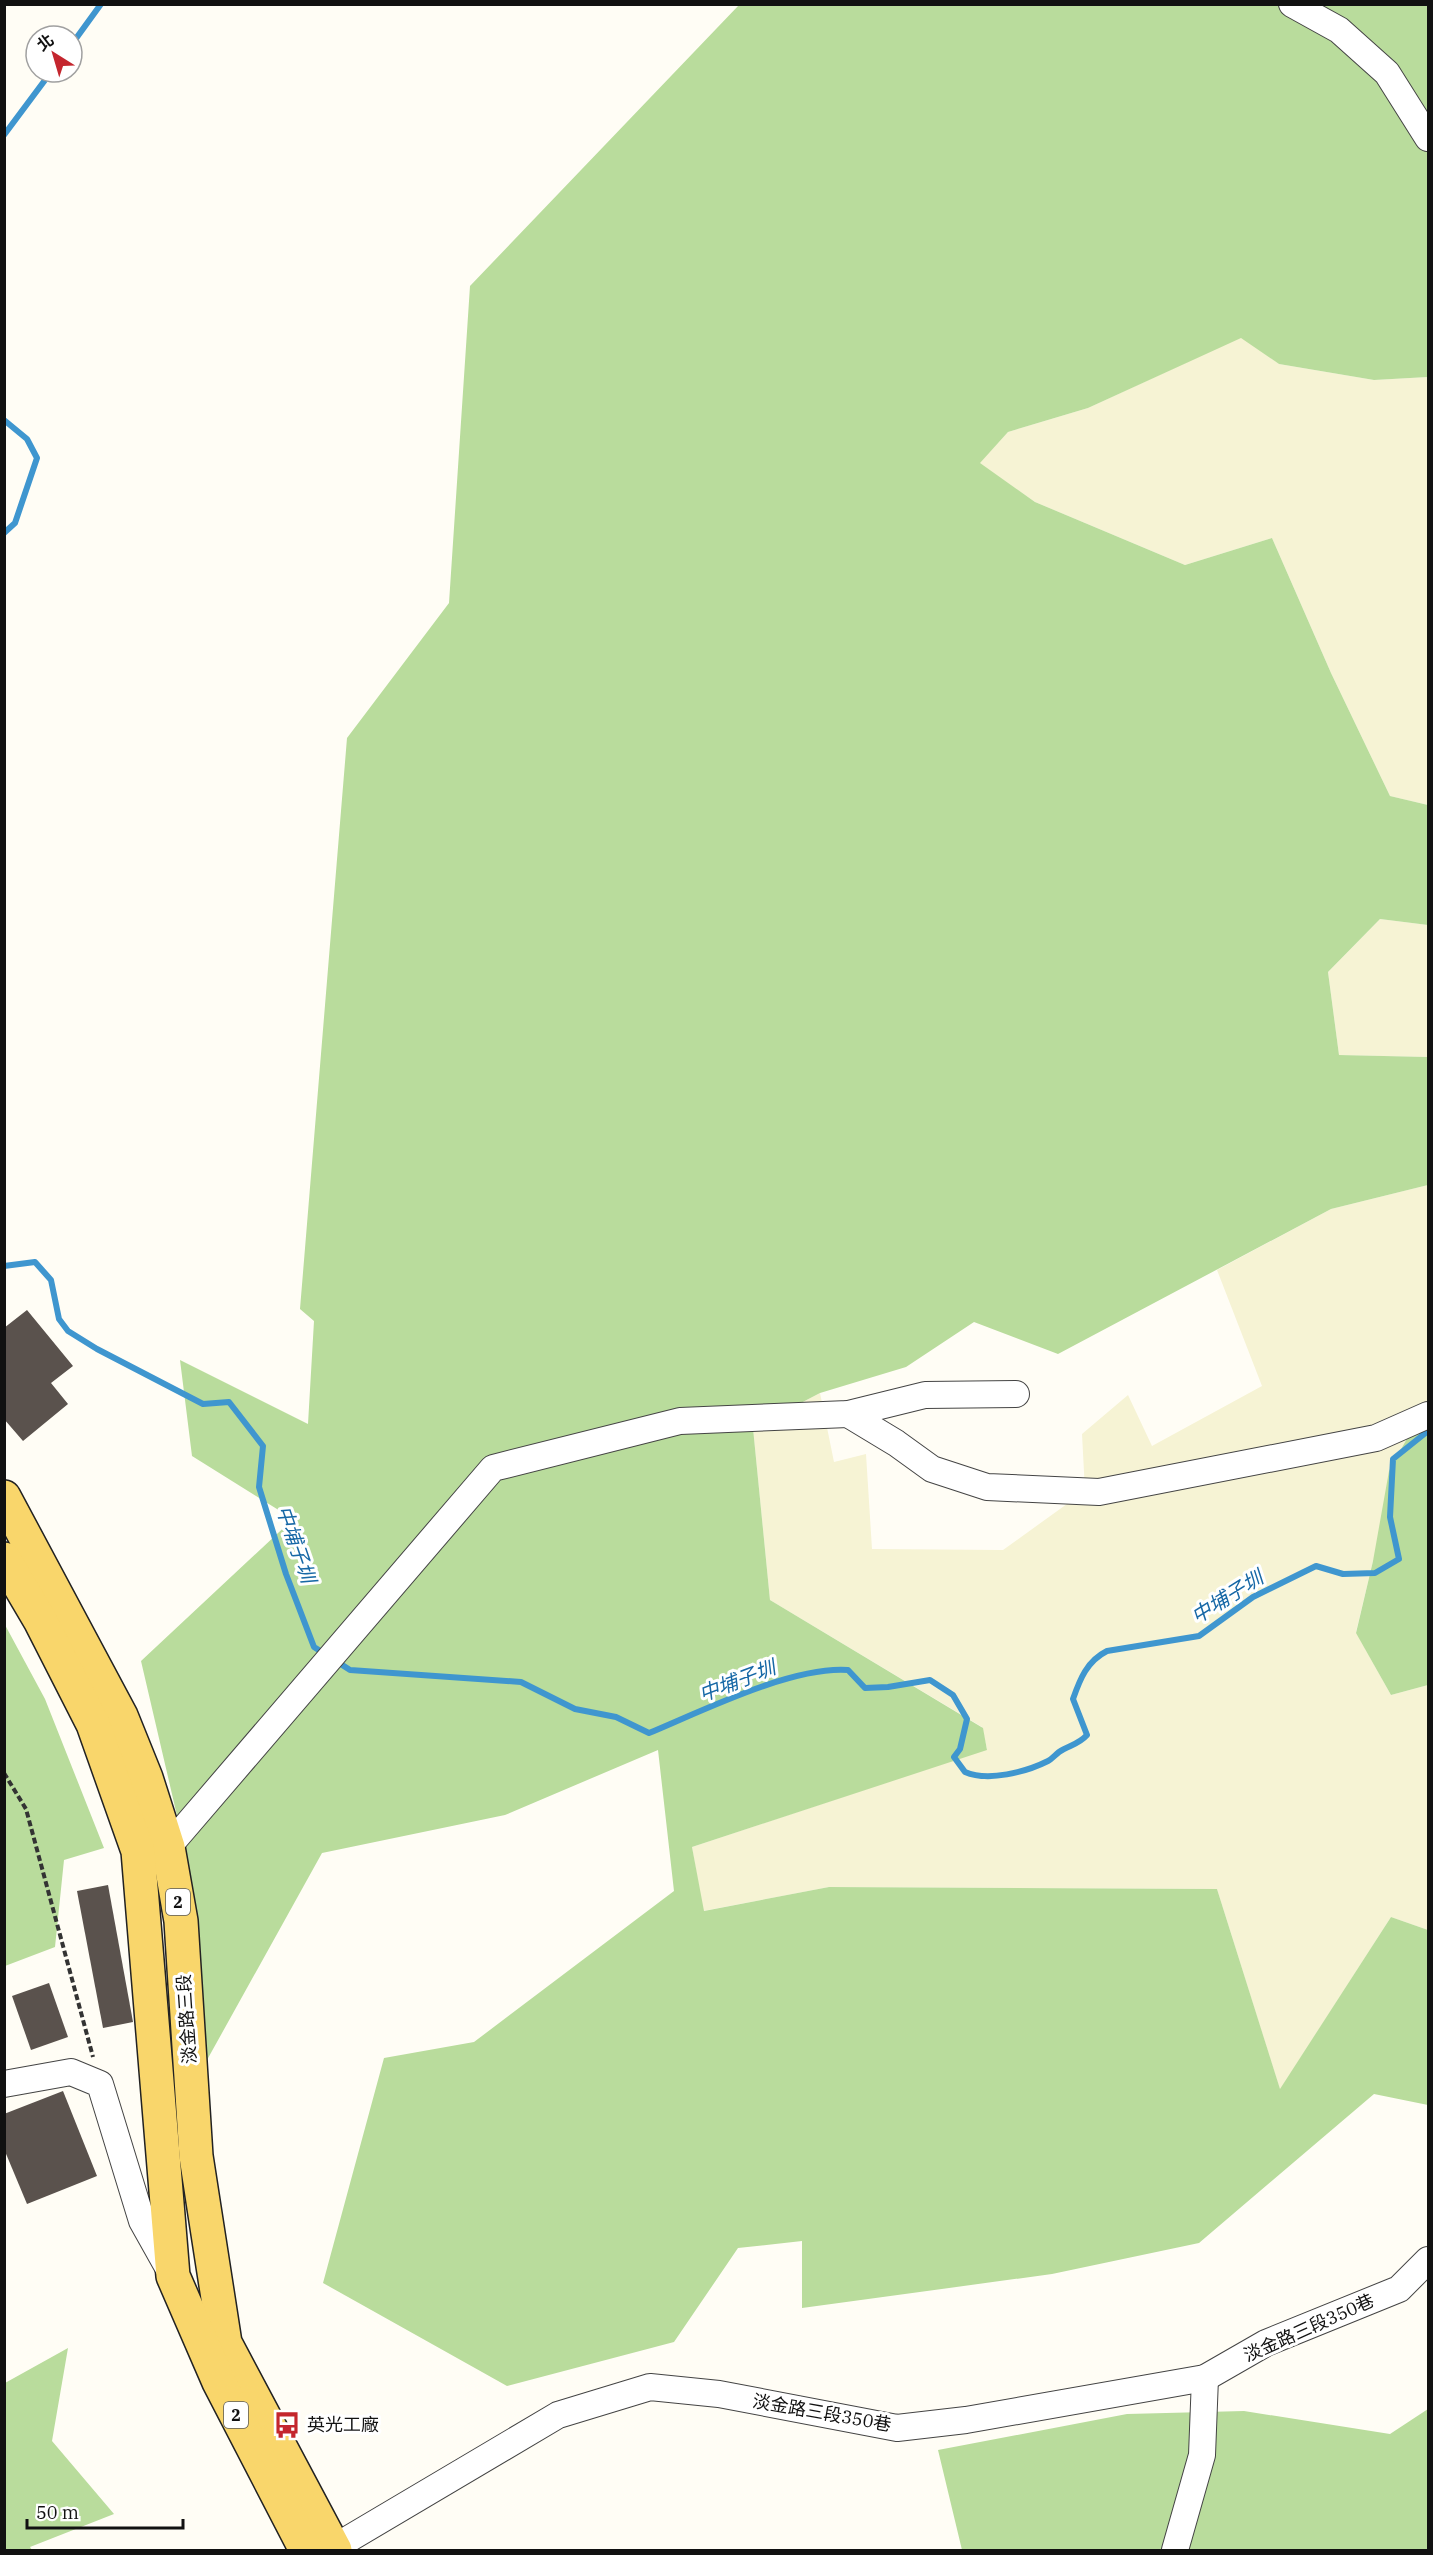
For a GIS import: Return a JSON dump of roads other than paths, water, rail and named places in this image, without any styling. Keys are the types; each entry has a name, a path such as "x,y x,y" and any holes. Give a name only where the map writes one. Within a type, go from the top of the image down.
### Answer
{"main road":[{"name":"淡金路三段","path":"4,1497 121,1716 146,1778 153,1849 173,2276 219,2382 326,2550"},
{"name":"淡金路三段","path":"4,1558 40,1620 93,1724 153,1849 181,1921 196,2156 225,2343 326,2550"}],"street":[{"path":"1292,4 1339,30 1387,73 1428,138"},
{"path":"153,1849 493,1468 680,1421 848,1414 925,1395 1016,1394"},
{"path":"848,1414 896,1443 932,1469 987,1487 1099,1492 1376,1438 1428,1415"},
{"path":"4,2084 71,2072 100,2084 142,2221 173,2276 225,2343"},
{"name":"淡金路三段350巷","path":"326,2550 558,2415 650,2387 719,2394 897,2428 966,2420 1205,2378 1266,2343 1399,2289 1428,2260"},
{"path":"1175,2550 1202,2455 1205,2378"}],"waterway":[{"path":"84,27 101,4"},
{"path":"4,135 42,84"},
{"path":"4,420 27,439 37,458 15,523 4,533"},
{"name":"中埔子圳","path":"4,1266 35,1262 51,1280 59,1319 68,1331 97,1349 203,1404 229,1402 263,1446 259,1487 286,1574 314,1647 325,1654"},
{"name":"中埔子圳","path":"336,1661 350,1670 521,1682 575,1709 616,1717 649,1733 720,1702 774,1682 801,1675 848,1670 865,1688 888,1687 930,1680 953,1695 967,1719 960,1749 954,1757 965,1772 985,1776 1007,1774 1029,1769 1048,1761 1087,1735 1073,1699 1089,1665 1107,1651 1199,1636 1253,1597 1316,1566 1343,1574 1375,1573 1399,1559 1390,1517 1393,1459 1428,1431"}],"place":[{"name":"英光工廠","path":"287,2425"}]}
